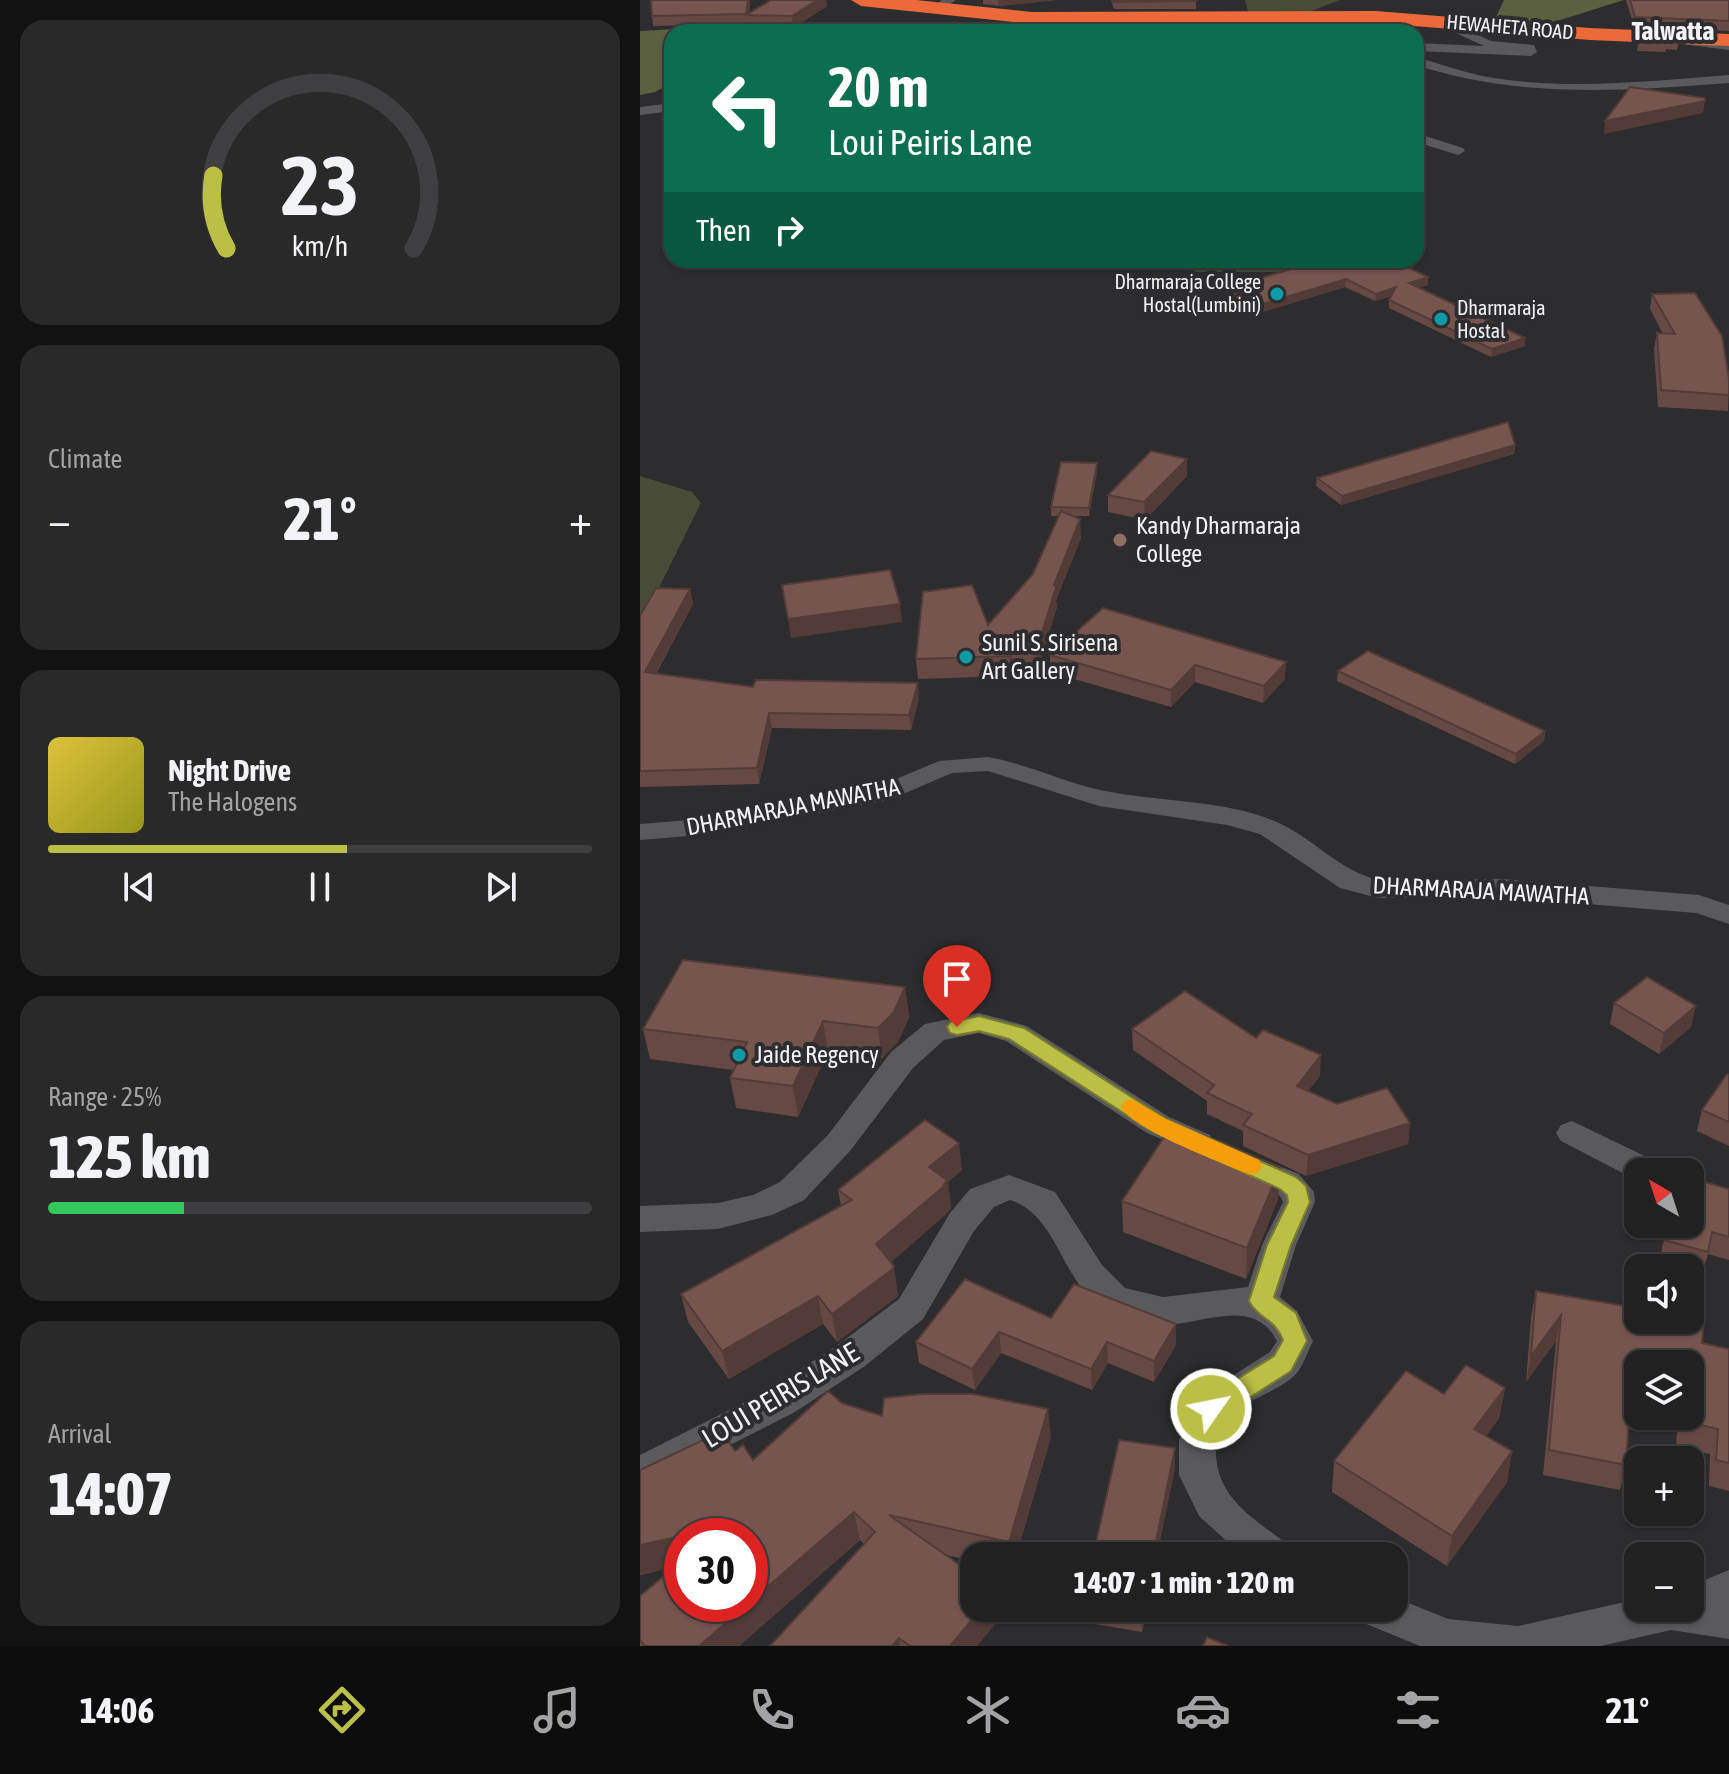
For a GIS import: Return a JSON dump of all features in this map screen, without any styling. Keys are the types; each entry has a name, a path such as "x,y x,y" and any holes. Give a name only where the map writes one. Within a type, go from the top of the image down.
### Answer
{"highway":[{"name":"HEWAHETA ROAD","path":"861,0 943,4 1044,18 1330,16 1729,43"}],"street":[{"path":"1424,47 1531,52 1530,48 1489,44 1438,21"},
{"path":"1424,64 1460,76 1485,80 1592,90 1729,79"},
{"path":"640,111 664,108"},
{"path":"1424,140 1458,151"},
{"name":"DHARMARAJA MAWATHA","path":"640,832 689,828 889,792 948,766 988,764 1099,798 1228,817 1269,828 1350,882 1378,889 1502,888 1699,904 1729,915"},
{"path":"640,1219 718,1216 760,1206 792,1191 839,1143 902,1060 935,1031 979,1023 1016,1033 1158,1125 1288,1183 1298,1192 1299,1202 1279,1245 1261,1301 1287,1320 1295,1341 1283,1363 1211,1409 1197,1440 1198,1475 1212,1504 1255,1542"},
{"path":"1572,1133 1624,1160"},
{"name":"LOUI PEIRIS LANE","path":"640,1474 782,1401 852,1355 911,1309 962,1222 982,1198 1009,1187 1041,1198 1064,1230 1087,1275 1121,1304 1166,1311 1231,1301 1261,1301"},
{"path":"1704,1599 1729,1589"},
{"path":"1704,1613 1729,1620"},
{"path":"1408,1622 1448,1638 1518,1646 1624,1622"}],"green space":[{"path":"1245,0 1340,0 1309,12 1248,12"},
{"path":"1504,0 1624,0 1538,27 1493,23"},
{"path":"664,30 664,87 640,95 640,31"},
{"path":"1183,268 1354,268 1352,272 1192,272"},
{"path":"640,476 692,492 701,503 640,626"}],"building":[{"path":"651,0 748,0 746,14 652,16"},
{"path":"771,0 817,0 792,16 746,15"},
{"path":"1196,0 1196,1 1113,2"},
{"path":"1630,0 1729,0 1729,21 1635,17"},
{"path":"1639,33 1679,35 1679,38 1639,38"},
{"path":"1630,87 1705,98 1705,101 1605,121"},
{"path":"1295,268 1409,268 1428,277 1409,283 1525,338 1492,349 1389,300 1396,287 1376,294 1346,279 1259,305 1226,288"},
{"path":"1695,293 1722,336 1729,395 1661,390 1657,333 1675,334 1652,294"},
{"path":"1508,422 1515,445 1342,496 1317,478"},
{"path":"1151,451 1187,459 1144,502 1108,495"},
{"path":"1061,462 1097,463 1089,508 1051,507"},
{"path":"1061,511 1080,519 1054,585 1056,587 1036,652 1017,647 1018,643 1010,640 1010,656 916,659 923,592 972,585 988,625 1033,574"},
{"path":"890,570 900,604 788,619 782,585"},
{"path":"656,588 690,589 645,672 753,687 756,680 918,683 909,715 769,713 757,768 640,771 640,616"},
{"path":"1103,608 1286,662 1264,686 1195,665 1171,690 1050,655"},
{"path":"1368,651 1545,731 1516,754 1338,671"},
{"path":"683,960 905,987 894,1012 878,1028 823,1021 793,1086 730,1078 747,1042 643,1029"},
{"path":"1647,977 1696,1006 1664,1033 1614,1003"},
{"path":"1185,991 1256,1038 1263,1030 1321,1055 1297,1086 1337,1104 1387,1088 1410,1123 1308,1155 1243,1125 1252,1114 1207,1093 1214,1085 1132,1029"},
{"path":"1729,1075 1729,1122 1702,1110"},
{"path":"925,1120 959,1143 929,1167 947,1180 942,1188 876,1244 894,1266 893,1269 832,1314 818,1296 722,1351 681,1294 852,1200 838,1190"},
{"path":"1172,1125 1222,1142 1280,1168 1247,1248 1122,1201"},
{"path":"1704,1182 1729,1189 1729,1237 1712,1232 1708,1252 1664,1240 1704,1238"},
{"path":"965,1279 1051,1318 1074,1284 1176,1324 1154,1361 1107,1342 1091,1369 999,1332 972,1369 916,1342"},
{"path":"1536,1291 1624,1306 1624,1334 1703,1334 1702,1343 1729,1349 1729,1463 1716,1460 1718,1429 1704,1426 1704,1350 1624,1350 1624,1430 1628,1430 1624,1465 1549,1450 1561,1315 1531,1356"},
{"path":"1466,1365 1505,1388 1474,1429 1512,1451 1452,1536 1334,1461 1406,1371 1444,1394"},
{"path":"828,1391 842,1403 882,1416 884,1398 923,1394 973,1394 1048,1409 1009,1542 889,1515 960,1565 960,1622 970,1622 950,1646 910,1646 899,1638 892,1646 770,1646 875,1532 854,1512 768,1586 768,1518 664,1518 664,1540 640,1545 640,1470 722,1431 735,1451 743,1445 753,1460"},
{"path":"1119,1440 1175,1448 1156,1542 1096,1542"},
{"path":"664,1576 664,1622 727,1622 699,1646 645,1646 640,1640 640,1596"},
{"path":"1207,1637 1228,1646 1203,1646"}],"slow traffic":[{"path":"1132,1107 1158,1125 1251,1166"}],"place":[{"name":"Dharmaraja College Hostal(Lumbini)","path":"1277,294"},
{"name":"Dharmaraja Hostal","path":"1441,319"},
{"name":"Kandy Dharmaraja College","path":"1120,540"},
{"name":"Sunil S. Sirisena Art Gallery","path":"966,657"},
{"name":"Jaide Regency","path":"739,1055"}],"district":[{"name":"Talwatta","path":"1673,31"}],"route":[{"path":"957,1027 979,1023 1016,1033 1158,1125 1288,1183 1298,1192 1299,1202 1279,1245 1261,1301 1287,1320 1295,1341 1283,1363 1211,1409"}]}
